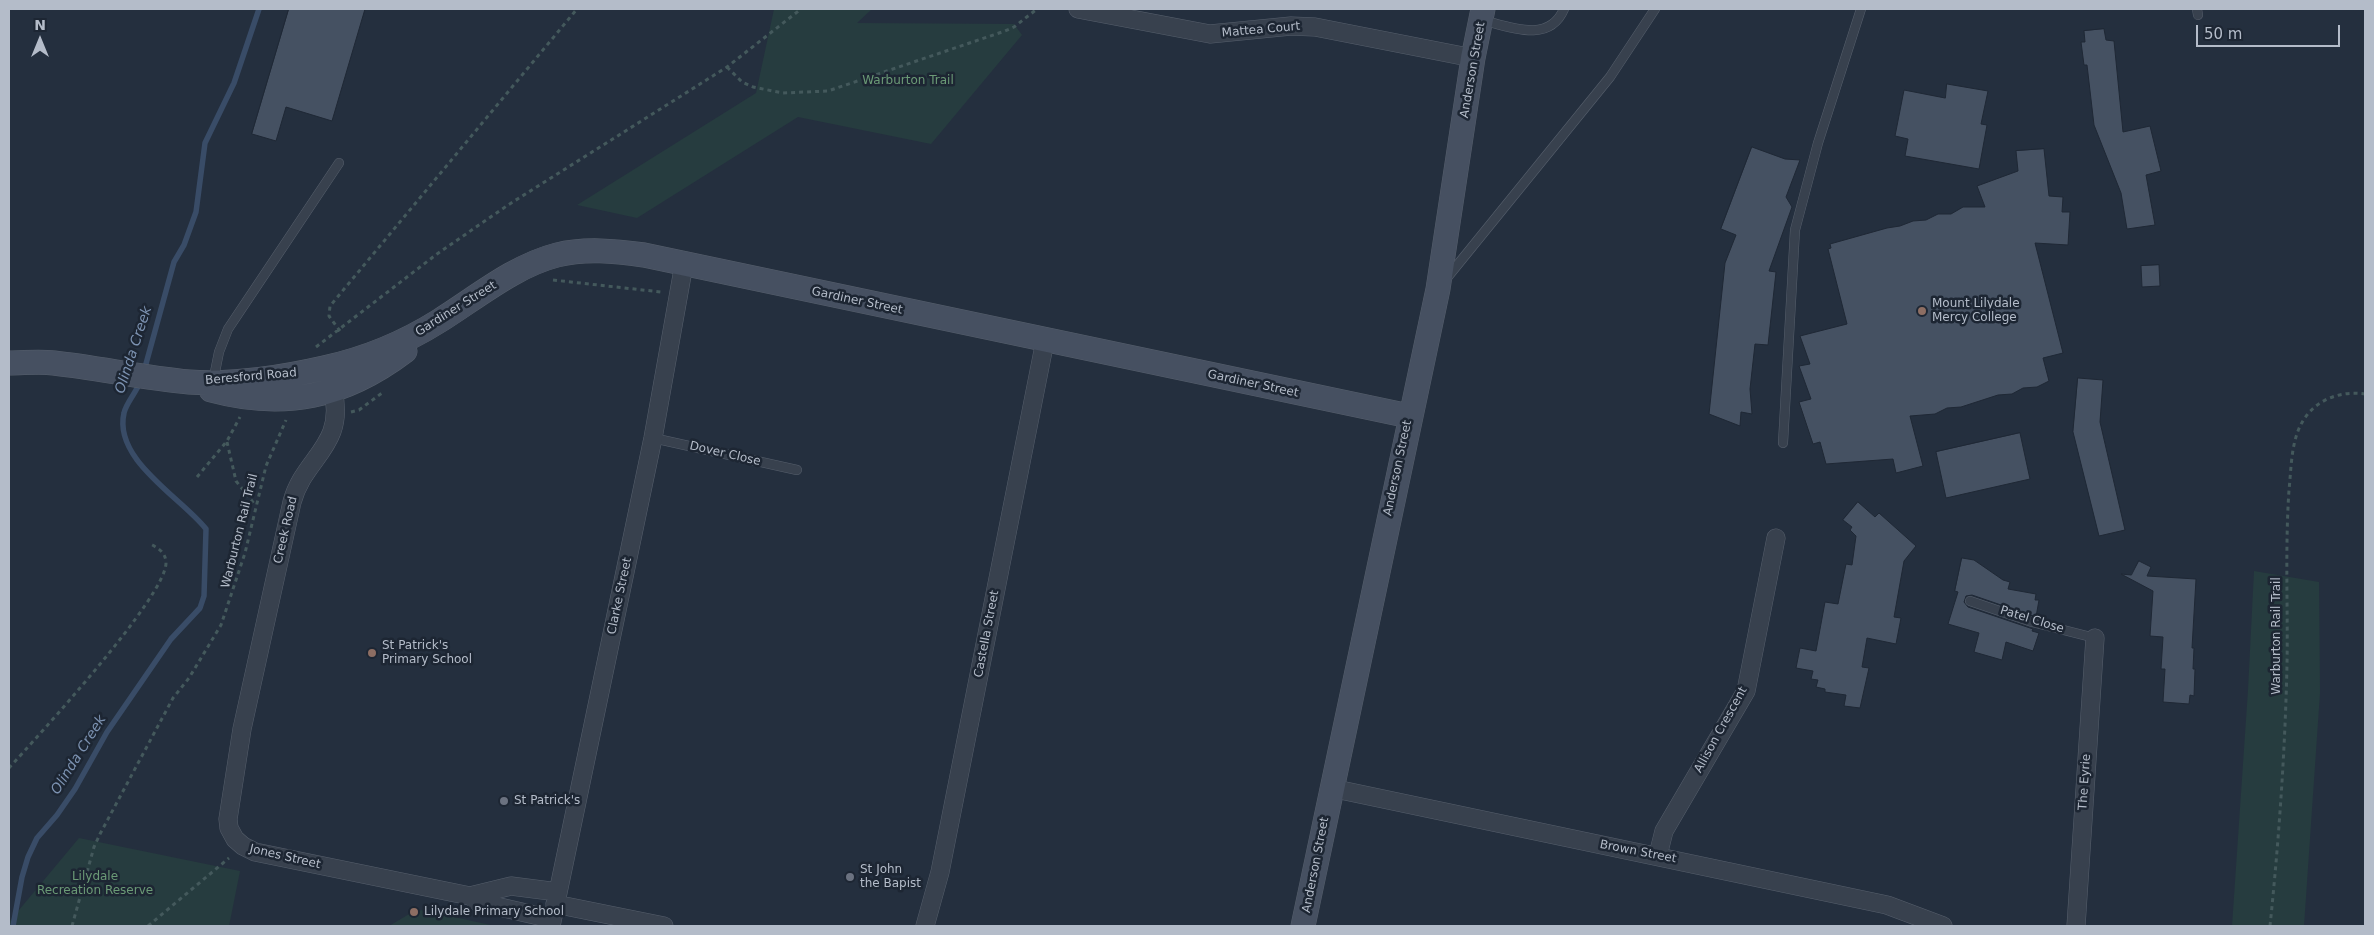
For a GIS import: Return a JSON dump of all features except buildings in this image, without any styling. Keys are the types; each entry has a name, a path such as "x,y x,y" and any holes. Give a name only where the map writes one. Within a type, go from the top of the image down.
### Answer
{"main road":[{"name":"Anderson Street","path":"1303,926 1409,416 1438,288 1473,58 1482,14"},
{"name":"Gardiner Street","path":"320,358 384,350 437,322 515,273 556,255 606,251 644,255 1045,341 1409,416"},
{"name":"Beresford Road","path":"176,380 244,397 285,400 309,398 333,391 370,375 390,363 437,322"},
{"name":"Beresford Road","path":"9,348 52,363"},
{"name":"Beresford Road","path":"9,363 52,363 176,380 213,382 282,376 320,358"}],"street":[{"name":"Mattea Court","path":"1078,9 1210,34 1285,26 1315,27 1473,58"},
{"name":"Clarke Street","path":"554,910 653,438 684,264"},
{"name":"Castella Street","path":"925,926 940,872 1045,341"},
{"name":"Creek Road","path":"267,620 293,495 300,481 328,443 334,430 336,406 333,391"},
{"name":"Allison Crescent","path":"1658,856 1664,831 1746,691 1776,538"},
{"name":"Jones Street","path":"267,620 263,629 242,729 228,819 232,834 243,846 254,852 470,896 511,886 554,910"},
{"name":"The Eyrie","path":"2076,926 2095,638"},
{"name":"Brown Street","path":"1331,788 1888,905 1943,926"},
{"name":"Jones Street","path":"470,896 478,902 554,910 664,926"}],"lane":[{"path":"1482,14 1537,31 1549,28 1558,20 1564,9"},
{"path":"1438,288 1610,77 1655,9"},
{"path":"1783,443 1794,230 1818,143 1861,9"},
{"path":"213,382 219,352 228,329 339,162"},
{"name":"Dover Close","path":"653,438 797,470"},
{"name":"Patel Close","path":"1970,601 2032,622 2095,638"}],"path":[{"path":"340,331 328,312 334,301 577,9"},
{"path":"320,358 340,331 414,270 508,205 727,67 801,9"},
{"path":"727,67 742,82 753,87 783,92 828,91 1004,31 1014,27 1037,9"},
{"name":"Warburton Rail Trail","path":"2270,926 2284,759 2287,663 2286,538 2293,451 2297,432 2313,408 2327,399 2344,393 2365,394"},
{"name":"Warburton Rail Trail","path":"72,926 94,847 100,834 173,698 189,678 221,626 239,577 266,466 287,419 285,400"},
{"path":"197,477 227,441 240,416"},
{"path":"227,441 236,481 256,506"},
{"path":"9,768 71,696 151,597 163,574 166,562 162,551 149,543"},
{"path":"148,926 243,846"}],"green space":[{"name":"Warburton Trail","path":"774,9 872,9 857,23 1014,24 1022,35 931,144 798,117 637,218 577,205 756,93"},
{"path":"2254,571 2319,582 2320,693 2304,926 2232,926"},
{"name":"Lilydale Recreation Reserve","path":"79,838 240,871 229,926 9,926 9,922"},
{"path":"422,910 495,926 389,926 411,913"}],"waterway":[{"name":"Olinda Creek","path":"144,371 174,262 184,245 196,212 205,143 234,83 259,9"},
{"name":"Olinda Creek","path":"13,926 22,877 28,857 37,838 57,815 75,789 107,732 171,639 200,608 204,596 206,529 139,462 129,447 123,430 125,409 140,382"}],"place":[{"name":"Mount Lilydale Mercy College","path":"1922,311"},
{"name":"St Patrick's Primary School","path":"372,653"},
{"name":"St Patrick's","path":"504,801"},
{"name":"St John the Bapist","path":"850,877"},
{"name":"Lilydale Primary School","path":"414,912"}]}
